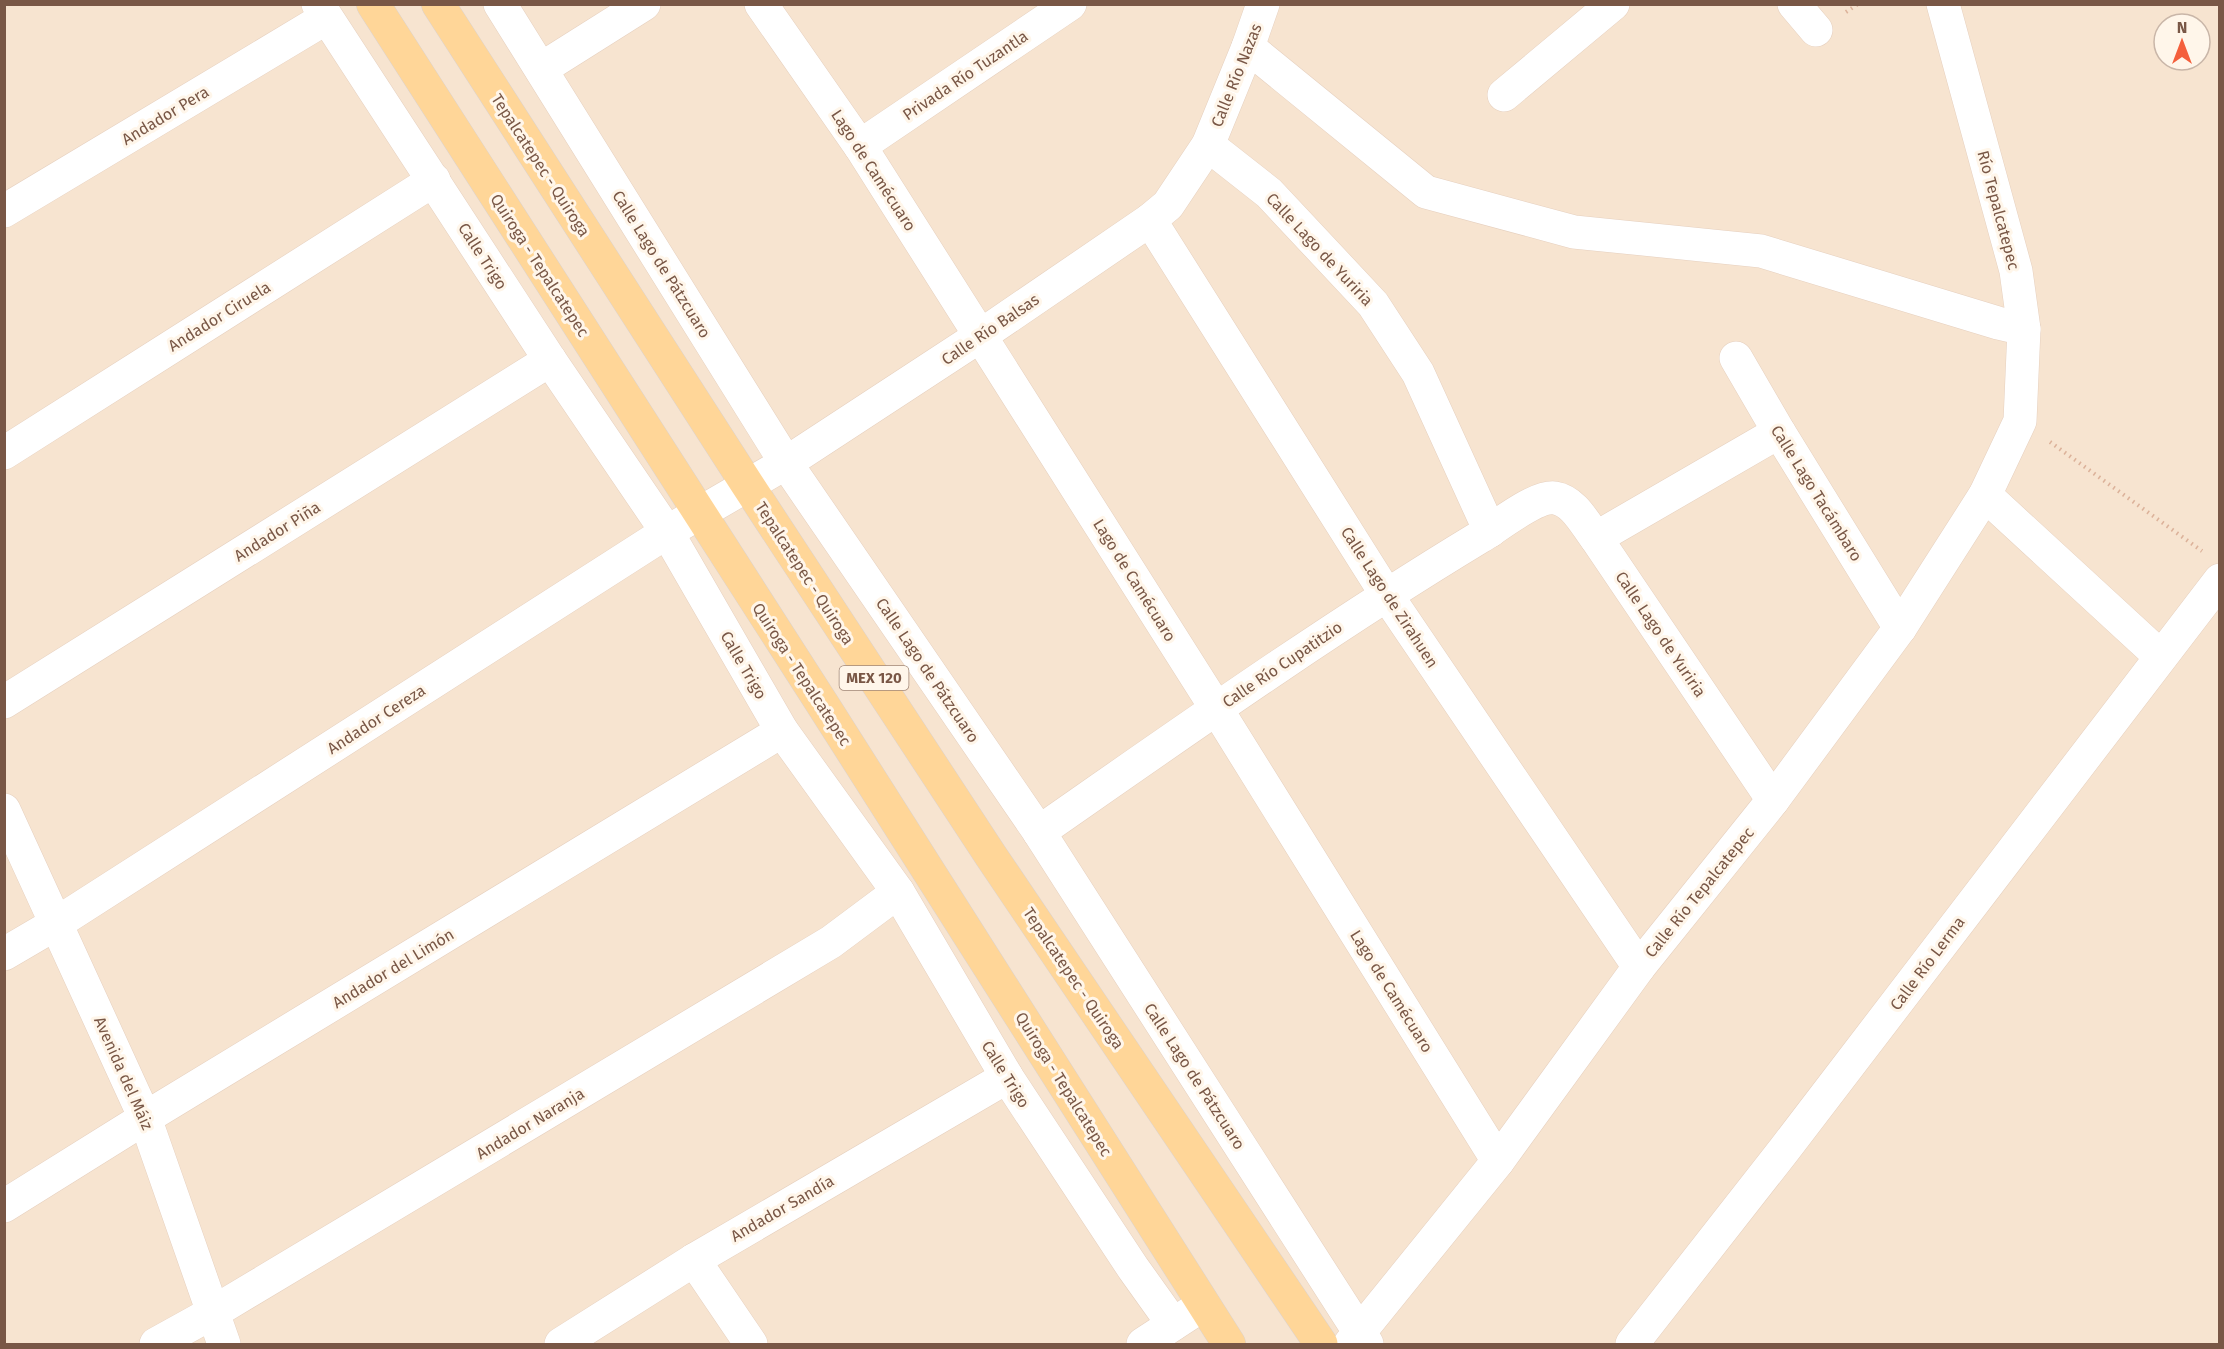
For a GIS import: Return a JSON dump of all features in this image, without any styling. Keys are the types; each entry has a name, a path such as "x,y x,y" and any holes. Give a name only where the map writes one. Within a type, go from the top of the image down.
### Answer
{"main road":[{"name":"Quiroga - Tepalcatepec","path":"373,4 1229,1344"},
{"name":"Tepalcatepec - Quiroga","path":"438,4 747,484 991,855 1321,1344"}],"street":[{"name":"Calle Lago de Pátzcuaro","path":"500,4 786,463 1039,832 1359,1341"},
{"path":"541,69 644,4"},
{"name":"Lago de Camécuaro","path":"761,4 860,146 1216,708 1498,1161"},
{"name":"Privada Río Tuzantla","path":"860,146 1070,4"},
{"name":"Calle Río Nazas","path":"1208,145 1248,48 1263,4"},
{"path":"1504,95 1613,4"},
{"path":"1794,4 1816,30"},
{"name":"Río Tepalcatepec","path":"1943,4 2016,272 2024,329 2020,421"},
{"name":"Calle Trigo","path":"322,11 550,360 667,532 782,731 898,892 1007,1077 1133,1268 1173,1324"},
{"name":"Andador Pera","path":"4,211 322,11"},
{"path":"1248,48 1426,192 1574,232 1761,251 2024,329"},
{"name":"Calle Río Balsas","path":"747,484 786,463 980,336 1150,220 1168,205 1208,145"},
{"name":"Calle Lago de Yuriria","path":"1208,145 1269,193 1373,304 1418,373 1490,531"},
{"name":"Andador Ciruela","path":"4,453 434,180"},
{"name":"Calle Lago de Zirahuen","path":"1150,220 1386,594 1639,967"},
{"name":"Calle Lago Tacámbaro","path":"1736,358 1900,628"},
{"name":"Andador Piña","path":"4,702 550,360"},
{"name":"Calle Río Tepalcatepec","path":"1359,1341 1498,1161 1639,967 1773,800 1900,628 1985,495 2020,421"},
{"path":"1596,538 1779,432"},
{"name":"Andador Cereza","path":"4,954 57,923 667,532 747,484"},
{"path":"1985,495 2160,657"},
{"name":"Calle Lago de Yuriria","path":"1531,504 1554,497 1571,504 1773,800"},
{"name":"Calle Río Cupatitzio","path":"1039,832 1216,708 1386,594 1531,504"},
{"name":"Calle Río Lerma","path":"1632,1344 1799,1131 2160,657 2215,568"},
{"name":"Andador del Limón","path":"4,1206 782,731"},
{"name":"Avenida del Máiz","path":"4,810 145,1118 224,1344"},
{"name":"Andador Naranja","path":"156,1344 212,1313 831,942 898,892"},
{"name":"Andador Sandía","path":"561,1344 694,1260 1007,1077"},
{"path":"694,1260 751,1344"},
{"path":"1143,1344 1204,1305"}],"path":[{"path":"2020,421 2215,568"}],"shaded area":[{"path":"5,5 2219,5 2219,1344 5,1344"}]}
